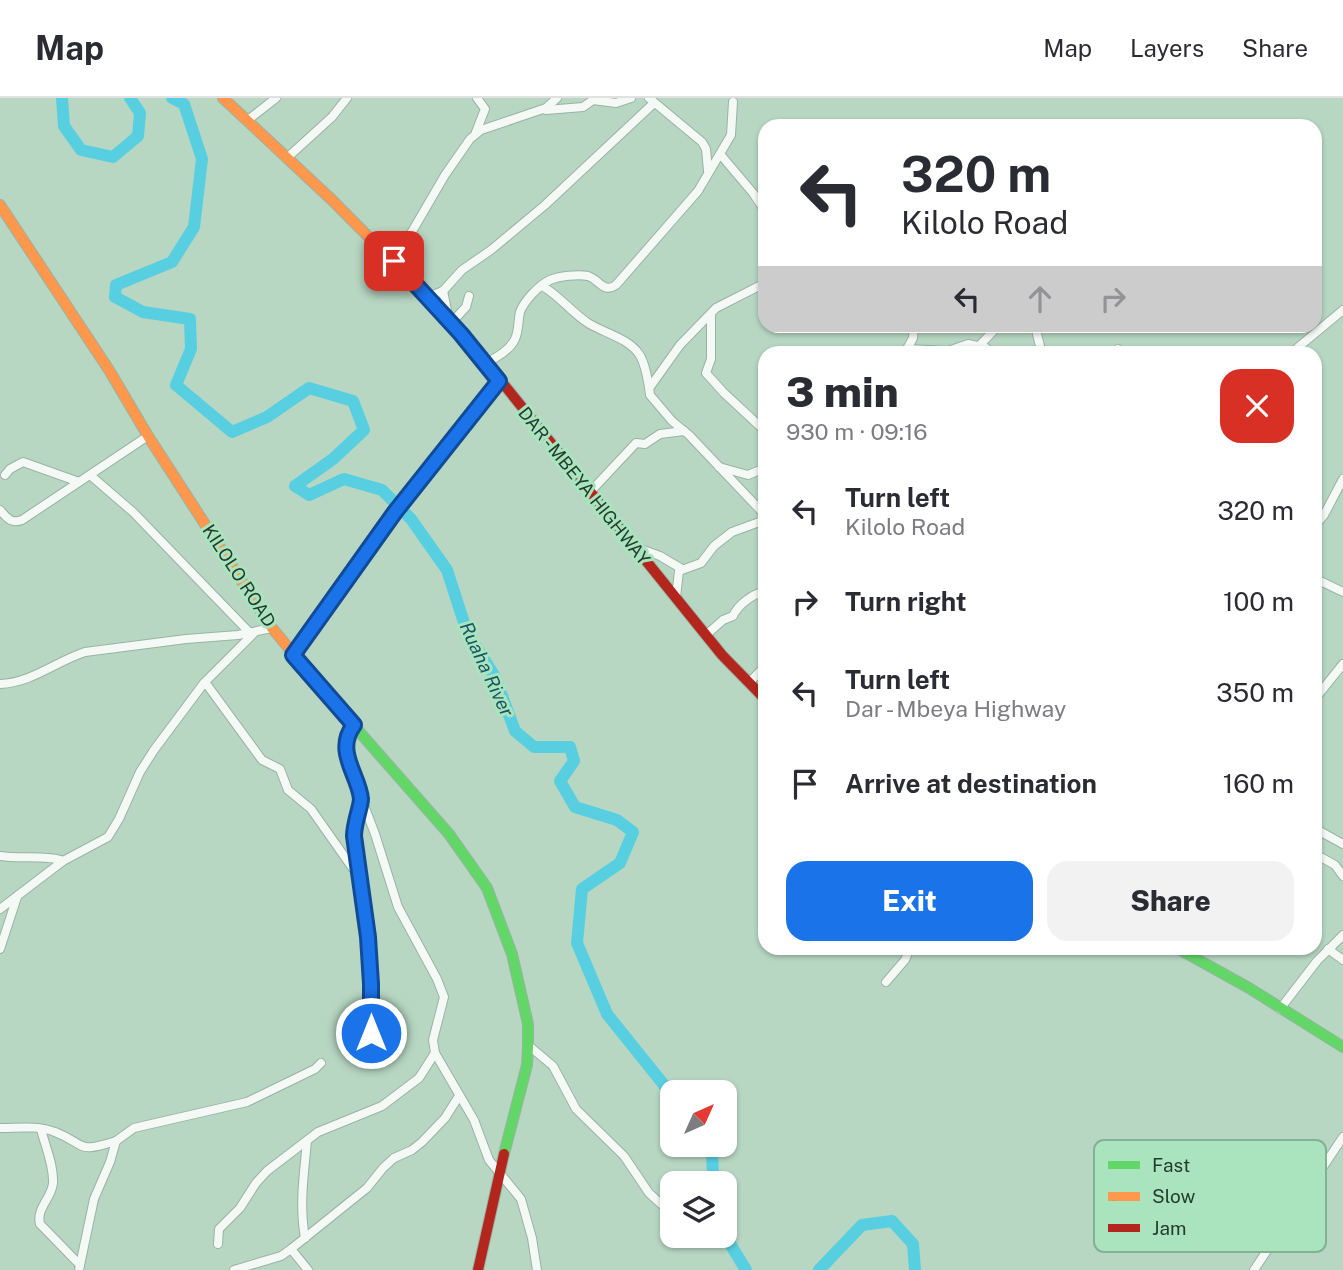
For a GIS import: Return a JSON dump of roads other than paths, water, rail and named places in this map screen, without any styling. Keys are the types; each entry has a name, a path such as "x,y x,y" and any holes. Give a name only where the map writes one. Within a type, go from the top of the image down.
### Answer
{"main road":[{"name":"DAR - MBEYA HIGHWAY","path":"223,98 401,268 449,320 706,635 758,692"},
{"name":"KILOLO ROAD","path":"0,205 109,370 148,436 272,628 449,834 487,888 512,954 528,1024 528,1045 527,1065 499,1172 478,1270"},
{"path":"293,655 395,512 499,381"},
{"path":"1190,955 1249,988 1343,1047"}],"street":[{"path":"248,120 274,98"},
{"path":"288,158 332,117 347,98"},
{"path":"401,268 408,254 410,234 445,175 476,134 485,109 477,98"},
{"path":"476,134 489,126 550,106 557,98"},
{"path":"538,111 583,107 597,99 616,103 631,98"},
{"path":"428,297 443,291 462,270 491,250 545,205 651,100 702,142 708,171"},
{"path":"486,363 504,352 514,341 523,307 542,286 554,279 580,275 589,276 605,288 611,288 698,191 733,130 733,102"},
{"path":"720,154 758,201"},
{"path":"542,286 557,294 590,324 625,342 639,353 650,395 672,421 758,507"},
{"path":"650,387 680,345 716,308 758,287"},
{"path":"443,291 449,320 466,307 469,296"},
{"path":"1322,327 1343,310"},
{"path":"711,315 711,359 706,373 758,424"},
{"path":"961,346 979,346 991,333"},
{"path":"1300,346 1315,333"},
{"path":"590,491 636,443 645,444 660,434 684,431"},
{"path":"0,510 8,519 16,522 22,520 148,436"},
{"path":"5,475 23,462 79,482"},
{"path":"719,467 748,475 758,471"},
{"path":"90,475 133,512 252,632"},
{"path":"1322,517 1343,479"},
{"path":"676,597 677,576 682,569 701,563 714,546 732,532 758,523"},
{"path":"634,546 660,556 682,569"},
{"path":"1322,582 1343,592"},
{"path":"706,635 758,593"},
{"path":"0,684 13,684 85,652 272,628"},
{"path":"0,909 63,861 108,836 119,819 140,772 205,682 252,632"},
{"path":"1322,690 1343,664"},
{"path":"749,683 758,673"},
{"path":"205,682 262,760 280,769 288,790 311,809 361,880"},
{"path":"354,725 349,732 347,748 350,769 375,834 398,907 444,997 433,1040 435,1053 479,1130 489,1160 521,1199 532,1238 537,1270"},
{"path":"361,799 354,824 371,984 370,1029 375,1042"},
{"path":"1322,832 1339,842"},
{"path":"0,856 55,858 63,861"},
{"path":"1322,858 1335,865 1343,876"},
{"path":"0,949 18,894"},
{"path":"1280,1009 1328,949 1343,935"},
{"path":"1328,949 1343,960"},
{"path":"886,982 908,955"},
{"path":"528,1045 550,1062 576,1110 624,1156 660,1204"},
{"path":"218,1244 219,1229 240,1208 267,1171 328,1126 382,1106 419,1079 435,1053"},
{"path":"0,1128 56,1132 84,1148 116,1141 134,1128 263,1096 315,1069 321,1063"},
{"path":"234,1270 281,1256 291,1249 367,1188 394,1158 422,1142 445,1118 459,1096"},
{"path":"41,1129 53,1180 52,1189 40,1211 40,1224 79,1268"},
{"path":"1326,1162 1343,1137"},
{"path":"305,1238 300,1208 307,1140"},
{"path":"79,1268 94,1199 116,1141"},
{"path":"291,1249 308,1270"},
{"path":"1254,1270 1266,1252"}],"waterway":[{"name":"Ruaha River","path":"62,98 64,126 81,150 113,157 138,136 140,113 130,98"},
{"name":"Ruaha River","path":"172,98 184,104 202,159 194,227 172,262 116,285 115,297 143,312 190,319 191,349 176,385 232,432 267,417 309,388 353,401 364,430 333,459 295,486 309,495 344,479 382,490 411,519 447,570 467,632 495,677 515,731 534,747 570,747 574,761 560,781 575,807 617,820 633,832 620,863 582,889 577,943 607,1014 660,1080"},
{"name":"Ruaha River","path":"712,1157 713,1171"},
{"name":"Ruaha River","path":"819,1270 862,1225 892,1221 913,1244 915,1270"},
{"name":"Ruaha River","path":"733,1248 746,1270"}]}
